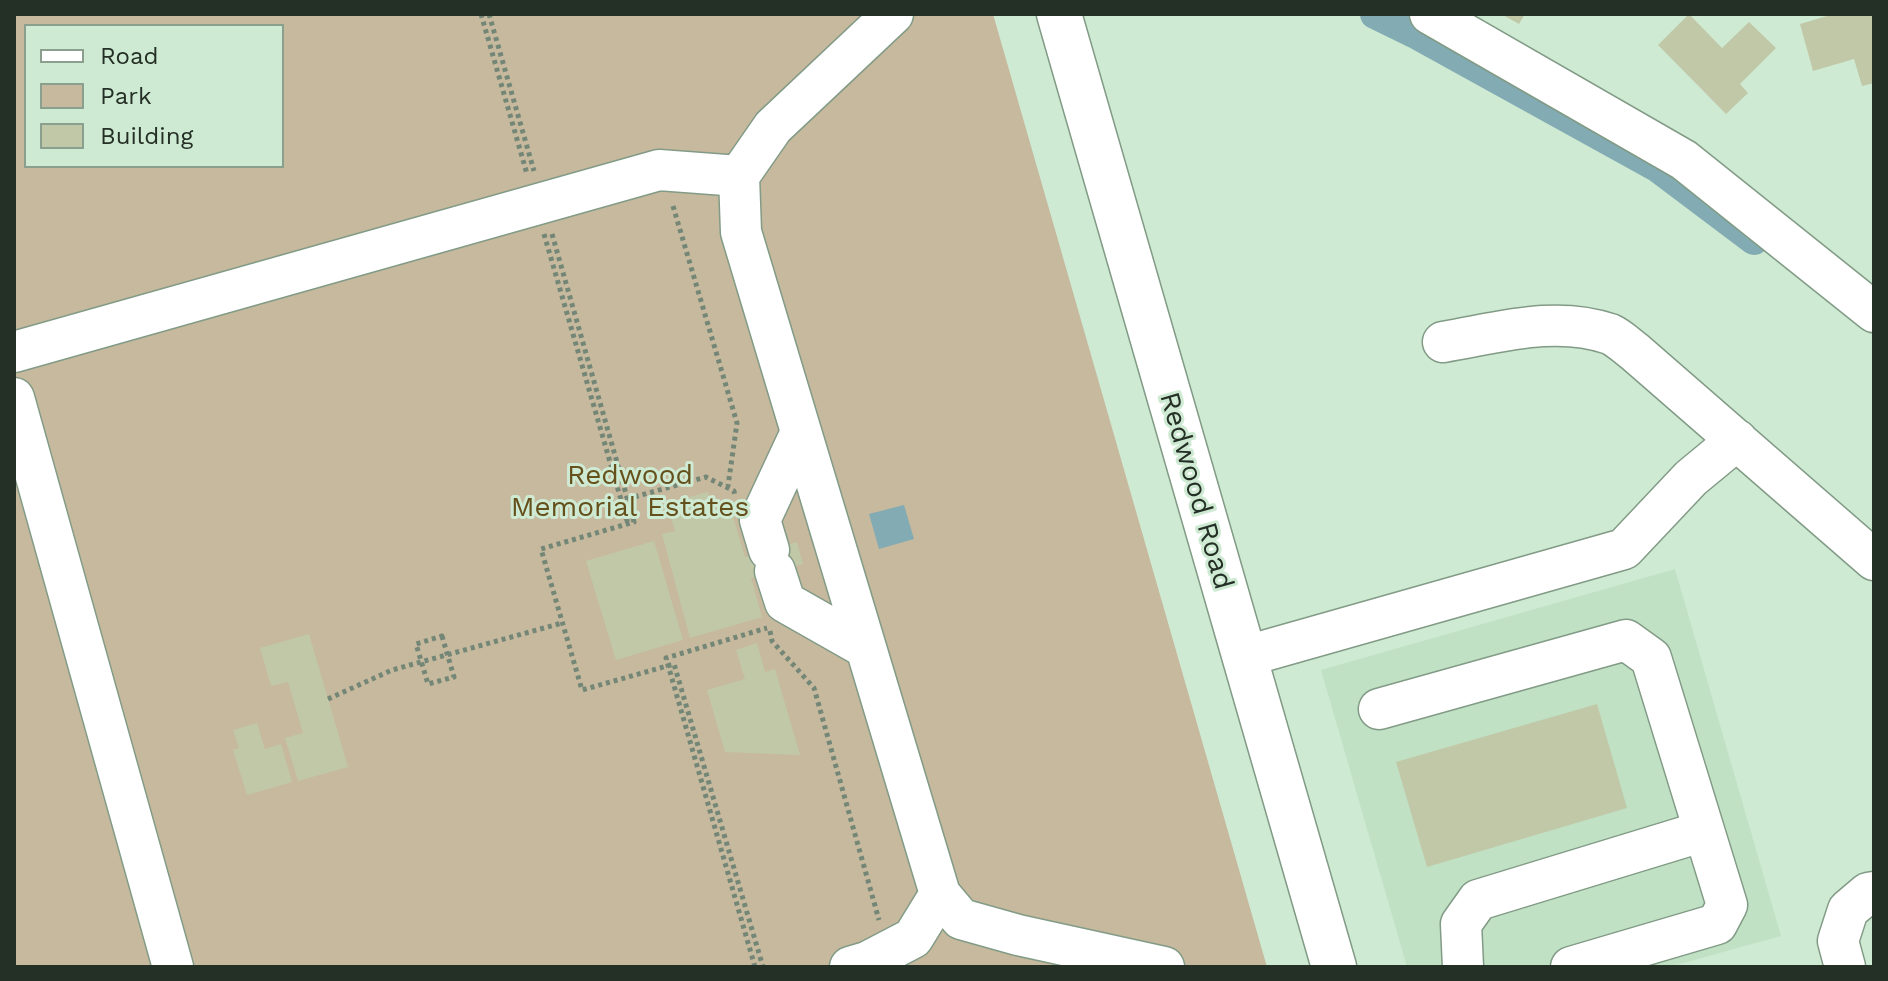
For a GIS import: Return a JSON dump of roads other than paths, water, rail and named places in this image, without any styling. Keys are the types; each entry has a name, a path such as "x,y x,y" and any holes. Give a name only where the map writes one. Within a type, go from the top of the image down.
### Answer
{"main road":[{"name":"Redwood Road","path":"1059,14 1334,967"}],"lane":[{"path":"893,14 773,127 739,176 741,232 866,648 951,906 1018,935 1164,967"},
{"path":"1430,14 1684,160 1874,312"},
{"path":"14,352 663,171 739,176"},
{"path":"1443,342 1542,326 1570,325 1612,335 1874,560"},
{"path":"14,398 173,967"},
{"path":"801,432 760,520 772,560 785,602 866,648"},
{"path":"1243,657 1624,549 1691,478 1737,440"},
{"path":"1379,709 1626,640 1651,658 1727,905 1717,924 1615,961 1571,967"},
{"path":"1463,967 1461,924 1478,900 1704,831"},
{"path":"1845,967 1838,941 1848,910 1868,893 1874,892"},
{"path":"850,967 867,962 913,938 951,906"}],"water":[{"path":"904,505 914,539 879,549 869,514"}],"waterway":[{"path":"1375,14 1657,167 1754,240"}],"park label":[{"name":"Redwood Memorial Estates","path":"630,492"}]}
